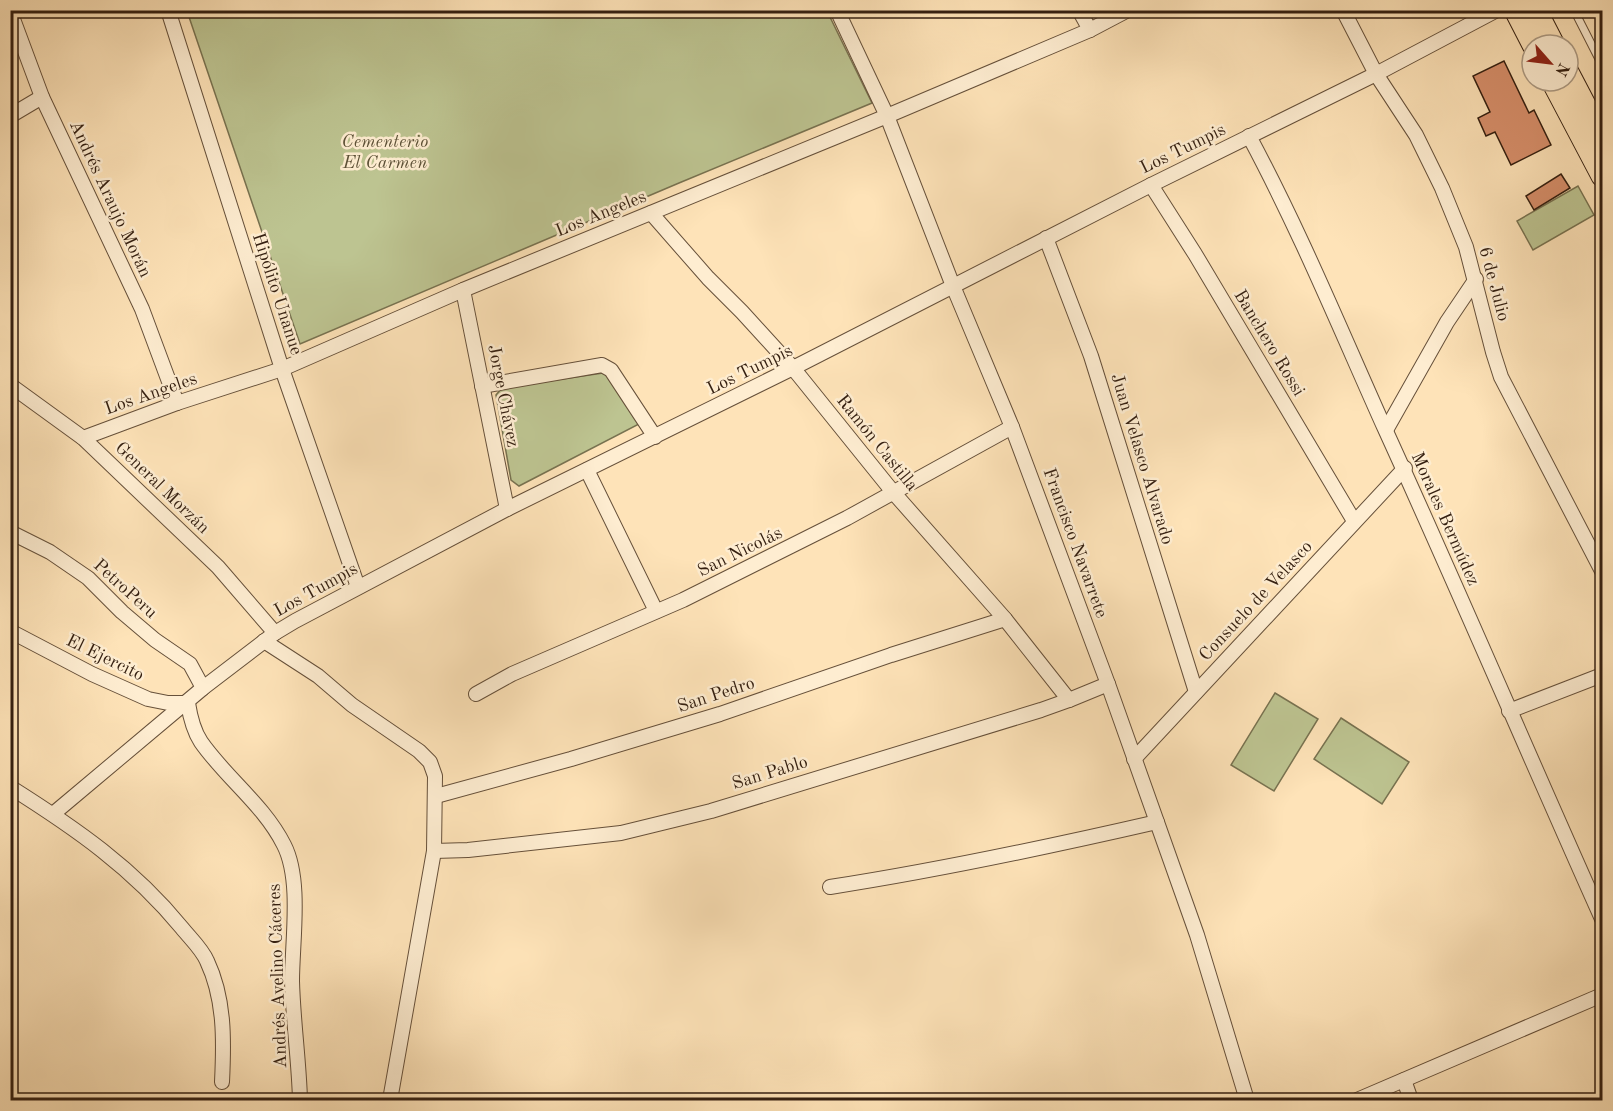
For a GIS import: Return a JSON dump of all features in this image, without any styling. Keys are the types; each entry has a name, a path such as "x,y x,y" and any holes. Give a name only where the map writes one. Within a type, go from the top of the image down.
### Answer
{"highway":[{"path":"1515,10 1527,33"},
{"path":"1536,10 1548,33"},
{"path":"1558,93 1602,177"},
{"path":"1579,93 1602,137"}],"street":[{"name":"Hipólito Unanue","path":"168,10 282,369 358,587"},
{"name":"Francisco Navarrete","path":"837,10 887,116 953,286 1012,427 1108,684 1197,935 1247,1101"},
{"path":"1079,10 1090,30"},
{"name":"Los Angeles","path":"83,438 177,403 282,369 463,290 1090,30 1128,10"},
{"name":"6 de Julio","path":"1343,10 1376,74 1416,135 1467,247 1492,352 1501,377 1602,571"},
{"name":"Andrés Araujo Morán","path":"10,11 42,97 142,309 177,403"},
{"name":"Los Tumpis","path":"53,814 188,703 203,688 269,637 358,587 507,509 793,368 1151,185 1376,74 1494,11"},
{"path":"10,116 42,97"},
{"name":"Morales Bermúdez","path":"1249,136 1277,187 1405,468 1509,711 1602,919"},
{"name":"Banchero Rossi","path":"1151,185 1195,254 1354,521"},
{"name":"Ramón Castilla","path":"651,213 708,278 793,368 893,492 1005,619 1069,700"},
{"name":"Juan Velasco Alvarado","path":"1047,238 1091,356 1196,692"},
{"path":"1386,430 1447,322 1476,279"},
{"name":"Jorge Chávez","path":"463,290 507,509"},
{"path":"482,386 602,364 610,370 655,437"},
{"name":"General Morzán","path":"10,385 83,438 218,567 269,637"},
{"name":"San Nicolás","path":"476,694 512,674 683,600 847,519 1012,427"},
{"name":"Consuelo de Velasco","path":"1134,759 1405,468"},
{"path":"587,470 656,611"},
{"name":"PetroPeru","path":"10,532 50,552 88,578 122,612 155,640 190,664 203,688"},
{"name":"San Pedro","path":"436,796 571,759 720,714 891,655 1005,619"},
{"name":"El Ejercito","path":"10,631 92,674 148,699 168,703 188,703"},
{"path":"269,637 346,700 419,751 430,762 435,776 434,851 390,1101"},
{"path":"1509,711 1602,675"},
{"name":"San Pablo","path":"434,851 468,850 621,833 711,811 1069,700 1108,684"},
{"name":"Andrés Avelino Cáceres","path":"188,703 192,722 200,741 265,815 286,848 292,870 294,897 292,980 300,1101"},
{"path":"10,787 96,844 144,885 207,959 219,996 224,1037 222,1082"},
{"path":"830,887 912,875 1157,822"},
{"path":"1357,1101 1602,995"},
{"path":"1404,1080 1411,1101"}],"lane":[{"path":"1574,10 1602,65"}],"green space":[{"name":"Cementerio El Carmen","path":"187,11 827,11 872,103 300,344"},
{"path":"1578,186 1594,215 1533,250 1517,221"},
{"path":"607,374 639,424 519,486 511,480 496,395 502,388"},
{"path":"1275,693 1318,719 1274,791 1231,765"},
{"path":"1341,718 1409,762 1382,804 1314,759"}],"building":[{"path":"1504,61 1529,113 1534,110 1551,145 1511,165 1495,132 1486,136 1478,118 1490,112 1473,76"},
{"path":"1561,174 1570,188 1534,210 1526,196"}]}
